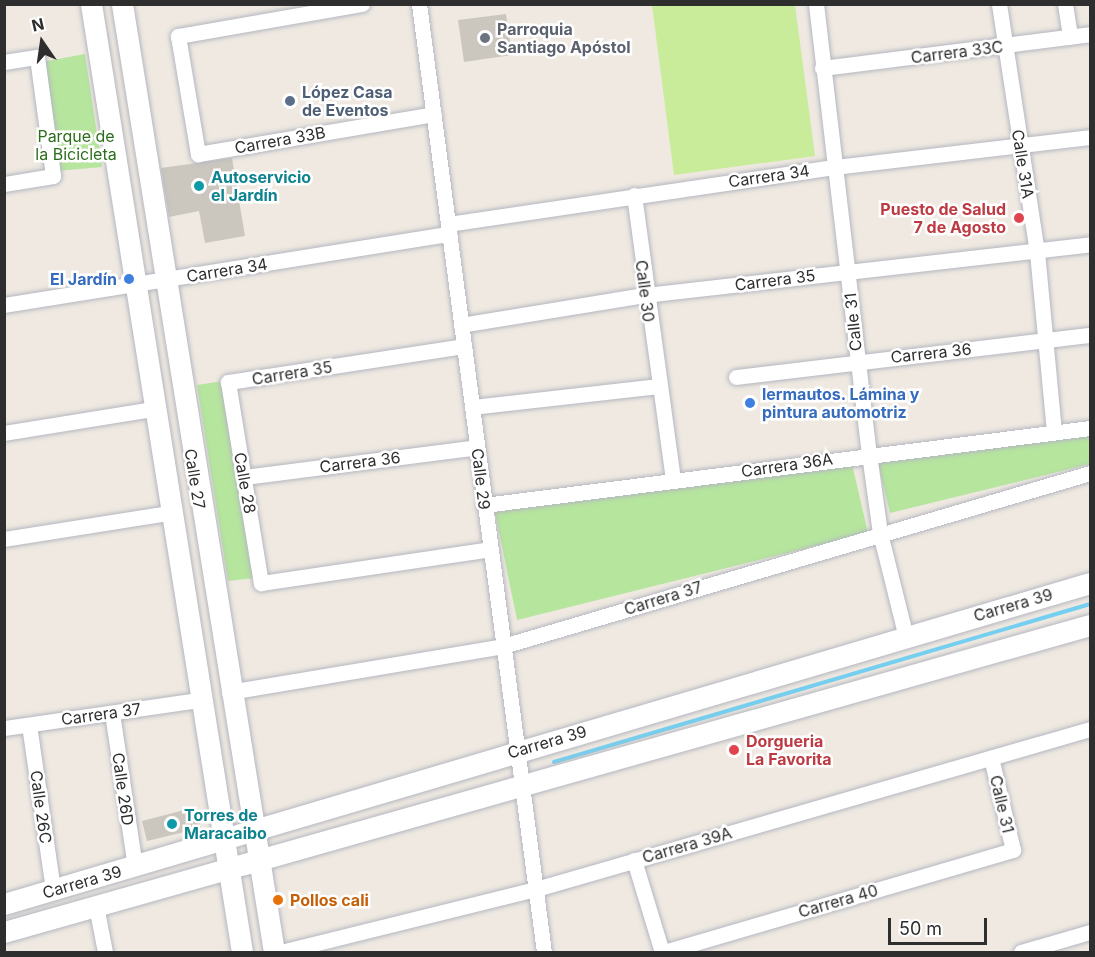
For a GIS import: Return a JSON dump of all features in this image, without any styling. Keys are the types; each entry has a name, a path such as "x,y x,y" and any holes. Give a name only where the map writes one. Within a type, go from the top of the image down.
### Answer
{"main road":[{"name":"Calle 27","path":"91,4 168,513 242,952"},
{"name":"Calle 27","path":"122,4 229,692 274,952"},
{"name":"Carrera 39","path":"4,904 251,829 1090,583"},
{"name":"Carrera 39","path":"4,932 1090,625"},
{"path":"548,743 538,764 552,778"},
{"path":"482,761 499,776 490,795"}],"street":[{"name":"Carrera 33B","path":"362,4 178,36 198,154 434,114"},
{"name":"Calle 29","path":"420,4 544,952"},
{"name":"Calle 31","path":"816,4 880,533 906,637"},
{"name":"Calle 31A","path":"999,4 1037,252 1054,432"},
{"path":"1065,4 1070,37"},
{"name":"Carrera 33C","path":"822,68 1090,34"},
{"path":"4,62 37,57 53,176 4,184"},
{"name":"Carrera 34","path":"4,305 164,280 634,195 835,167 1090,137"},
{"name":"Calle 30","path":"634,195 645,295 674,480"},
{"name":"Carrera 35","path":"461,325 645,295 1037,252 1090,244"},
{"name":"Carrera 36","path":"736,377 1090,335"},
{"name":"Carrera 35","path":"228,382 464,346"},
{"name":"Calle 28","path":"228,382 261,583 490,549"},
{"path":"472,407 658,386"},
{"path":"4,433 152,409"},
{"name":"Carrera 36A","path":"484,505 869,454 1090,428"},
{"name":"Carrera 36","path":"243,477 477,447"},
{"name":"Carrera 37","path":"229,692 503,646 1090,472"},
{"path":"4,539 168,513"},
{"name":"Carrera 37","path":"4,728 198,700"},
{"name":"Calle 26D","path":"112,713 135,866"},
{"name":"Calle 26C","path":"29,724 53,890"},
{"name":"Carrera 39A","path":"281,952 536,889 991,758 1089,733"},
{"name":"Calle 31","path":"991,758 1013,850"},
{"name":"Carrera 40","path":"663,952 1013,850"},
{"path":"634,860 663,952"},
{"path":"96,906 105,952"},
{"path":"1021,952 1044,949 1090,932"}],"green space":[{"path":"652,5 795,5 815,156 674,175"},
{"name":"Parque de la Bicicleta","path":"85,54 102,167 56,171 42,62"},
{"path":"223,381 255,578 228,581 197,385"},
{"path":"1090,433 1090,464 890,513 877,459"},
{"path":"852,464 868,533 517,620 495,512"}],"building":[{"name":"Parroquia Santiago Apóstol","path":"506,14 512,55 464,62 458,20"},
{"name":"Autoservicio el Jardín","path":"232,158 245,236 205,243 199,211 169,217 161,168"},
{"name":"Torres de Maracaibo","path":"196,807 201,828 147,841 142,821"}],"waterway":[{"path":"554,762 1090,604"}],"place":[{"name":"Parroquia Santiago Apóstol","path":"485,38"},
{"name":"López Casa de Eventos","path":"290,101"},
{"name":"Autoservicio el Jardín","path":"199,186"},
{"name":"Puesto de Salud 7 de Agosto","path":"1019,218"},
{"name":"El Jardín","path":"129,279"},
{"name":"lermautos. Lámina y pintura automotriz","path":"750,403"},
{"name":"Dorgueria La Favorita","path":"734,750"},
{"name":"Torres de Maracaibo","path":"172,824"},
{"name":"Pollos cali","path":"278,900"}]}
